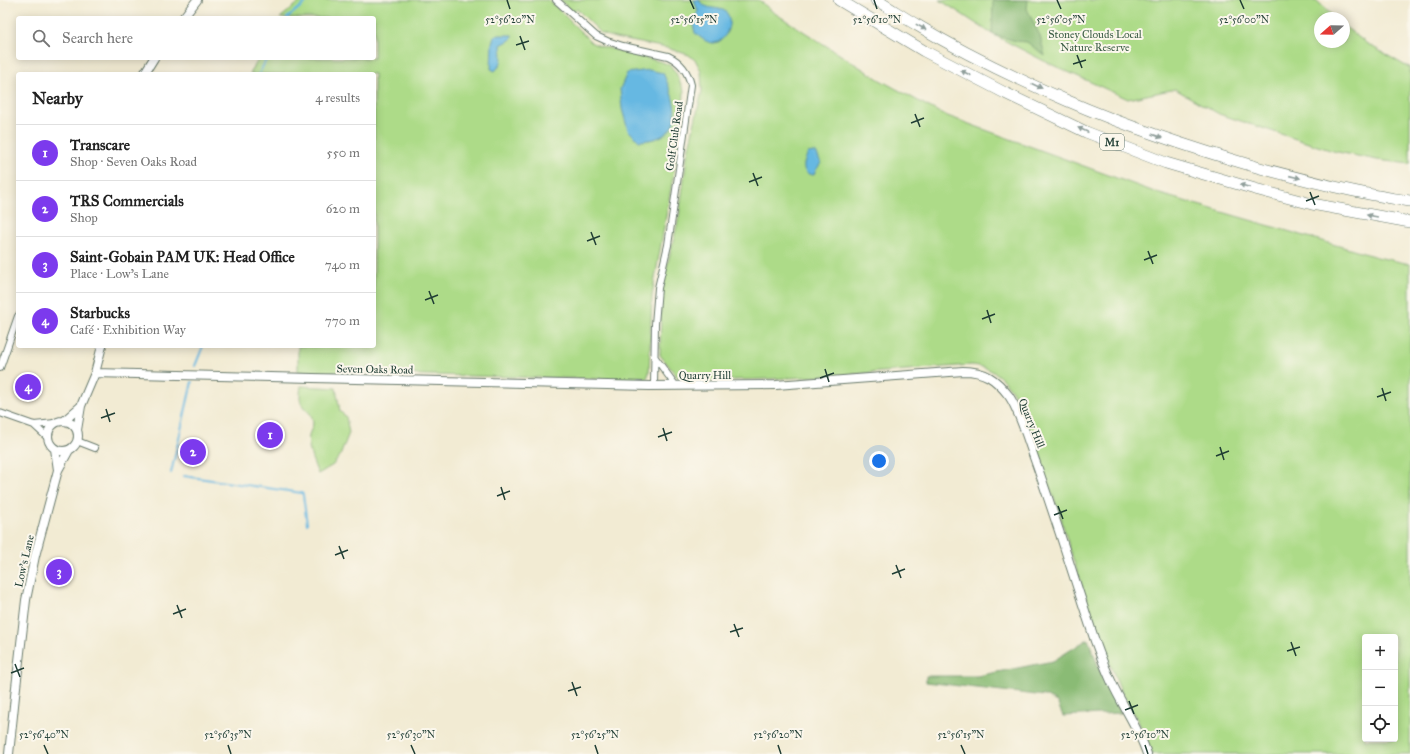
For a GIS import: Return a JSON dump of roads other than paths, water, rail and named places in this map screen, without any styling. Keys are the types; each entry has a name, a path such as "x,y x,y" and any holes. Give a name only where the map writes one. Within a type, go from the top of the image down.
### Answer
{"highway":[{"name":"M1","path":"839,0 924,51 1005,93 1086,132 1166,163 1255,189 1312,204 1410,222"},
{"name":"M1","path":"876,0 918,26 1004,71 1108,118 1170,140 1281,174 1348,190 1410,201"}],"street":[{"path":"185,16 197,0"},
{"name":"Golf Club Road","path":"556,0 596,36 607,41 675,59 683,66 691,85 673,211 658,288 654,356 654,386"},
{"path":"145,72 153,60"},
{"path":"0,368 16,322"},
{"path":"95,448 77,441 77,430 81,406 95,373 101,348"},
{"path":"654,356 676,386"},
{"name":"Quarry Hill","path":"654,386 776,386 963,371 975,371 992,378 1001,386 1013,403 1055,516 1096,643 1112,683 1144,743 1147,754"},
{"name":"Seven Oaks Road","path":"95,373 654,386"},
{"path":"34,425 64,421 81,406"},
{"path":"0,413 34,425 48,438"},
{"path":"64,421 72,423 77,430"},
{"path":"48,438 49,430 56,423"},
{"name":"Low's Lane","path":"48,438 55,449 58,470"},
{"name":"Low's Lane","path":"10,754 26,600 35,556 58,470 70,450 76,445 77,441"},
{"path":"55,449 65,451 70,450"}],"water":[{"path":"694,0 699,0 702,4 710,8 722,10 728,15 729,23 727,32 718,42 708,42 703,40 695,33 693,24 698,11"},
{"path":"512,35 513,37 501,45 501,62 495,71 491,69 492,43 494,36"},
{"path":"649,70 663,73 675,108 675,118 672,127 665,134 654,139 639,141 628,130 622,109 620,89 627,73"},
{"path":"813,152 817,154 821,163 814,175 806,173 804,167 808,153"}],"waterway":[{"path":"289,16 309,0"},
{"path":"260,72 266,60"},
{"path":"195,366 202,348"},
{"path":"171,473 192,382"},
{"path":"184,476 302,493 307,524"}],"place":[{"name":"Starbucks","path":"28,387"},
{"name":"Transcare","path":"270,435"},
{"name":"TRS Commercials","path":"193,452"},
{"name":"Saint-Gobain PAM UK: Head Office","path":"59,572"}],"park label":[{"name":"Stoney Clouds Local Nature Reserve","path":"1095,40"}]}
